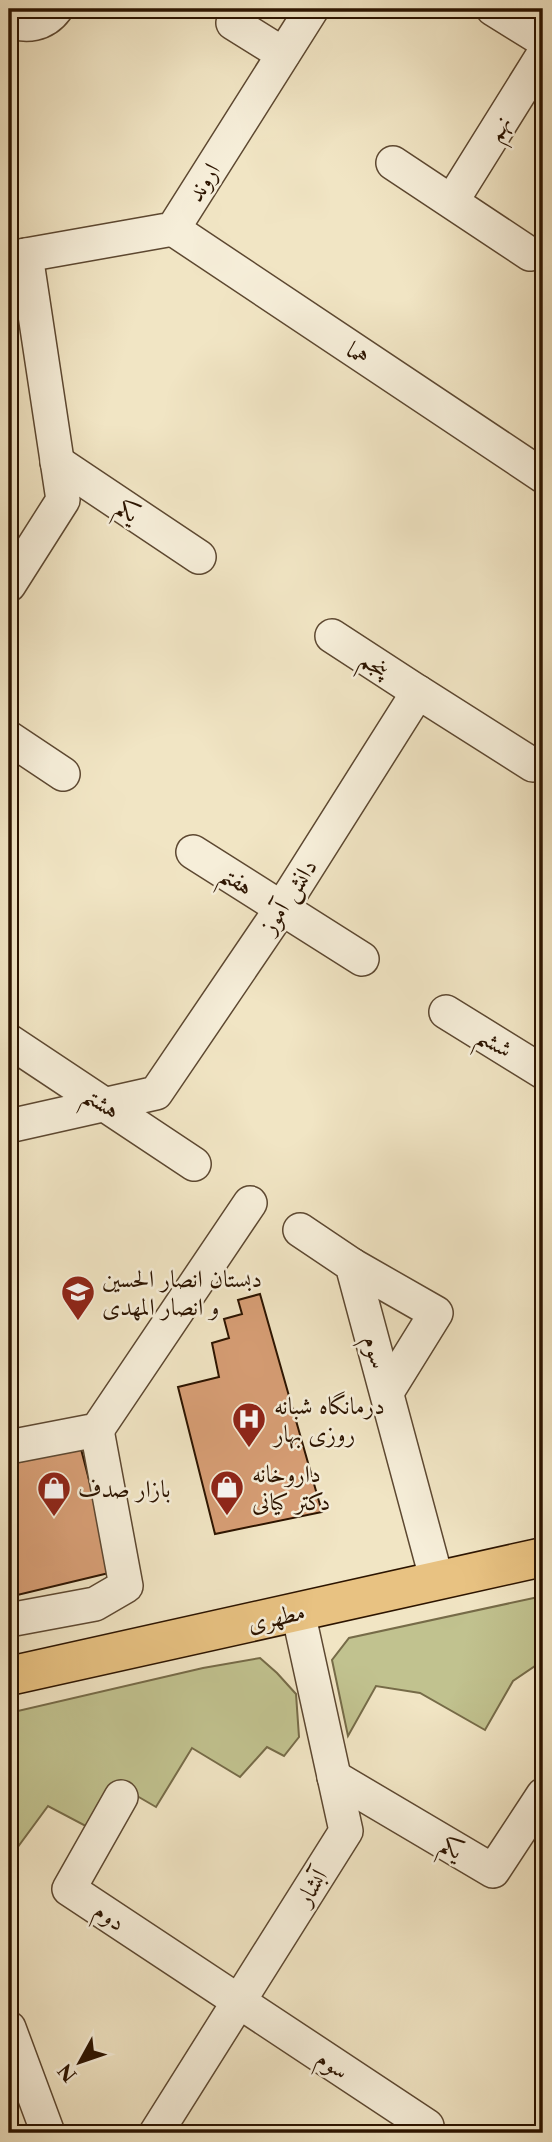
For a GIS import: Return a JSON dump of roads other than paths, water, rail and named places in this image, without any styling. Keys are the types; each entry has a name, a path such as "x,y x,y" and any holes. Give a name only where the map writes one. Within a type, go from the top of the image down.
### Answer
{"main road":[{"name":"مطهری","path":"9,1676 543,1557"}],"street":[{"path":"9,19 33,25 51,16 56,9"},
{"name":"اروند","path":"9,585 62,500 18,256 173,229 312,9"},
{"path":"493,9 543,40"},
{"path":"233,23 283,54"},
{"name":"نهم","path":"452,201 543,55"},
{"path":"393,163 530,254"},
{"name":"هما","path":"173,229 543,476"},
{"name":"یکم","path":"57,462 199,557"},
{"name":"پنجم","path":"332,636 418,692"},
{"path":"418,692 533,765 543,762"},
{"name":"دانش آموز","path":"9,1126 156,1093 281,909 418,692"},
{"path":"9,738 63,774"},
{"name":"هفتم","path":"193,852 281,909"},
{"path":"281,909 362,959"},
{"name":"ششم","path":"446,1012 539,1062"},
{"name":"هشتم","path":"9,1041 194,1164"},
{"path":"9,1620 95,1604 126,1586 97,1430 250,1203"},
{"path":"300,1230 352,1265 436,1314 387,1392"},
{"name":"سوم","path":"352,1265 437,1581"},
{"path":"9,1447 97,1430"},
{"name":"آبشار","path":"156,2133 346,1831 298,1612"},
{"name":"یکم","path":"334,1777 493,1871 543,1796"},
{"name":"دوم","path":"121,1797 69,1889 239,2002"},
{"name":"سوم","path":"239,2002 427,2126"},
{"path":"9,2028 48,2133"}],"place":[{"name":"دبستان انصار الحسین و انصار المهدی","path":"78,1322"},
{"name":"درمانگاه شبانه روزی بهار","path":"249,1449"},
{"name":"داروخانه دکتر کیانی","path":"227,1517"},
{"name":"بازار صدف","path":"54,1518"}]}
